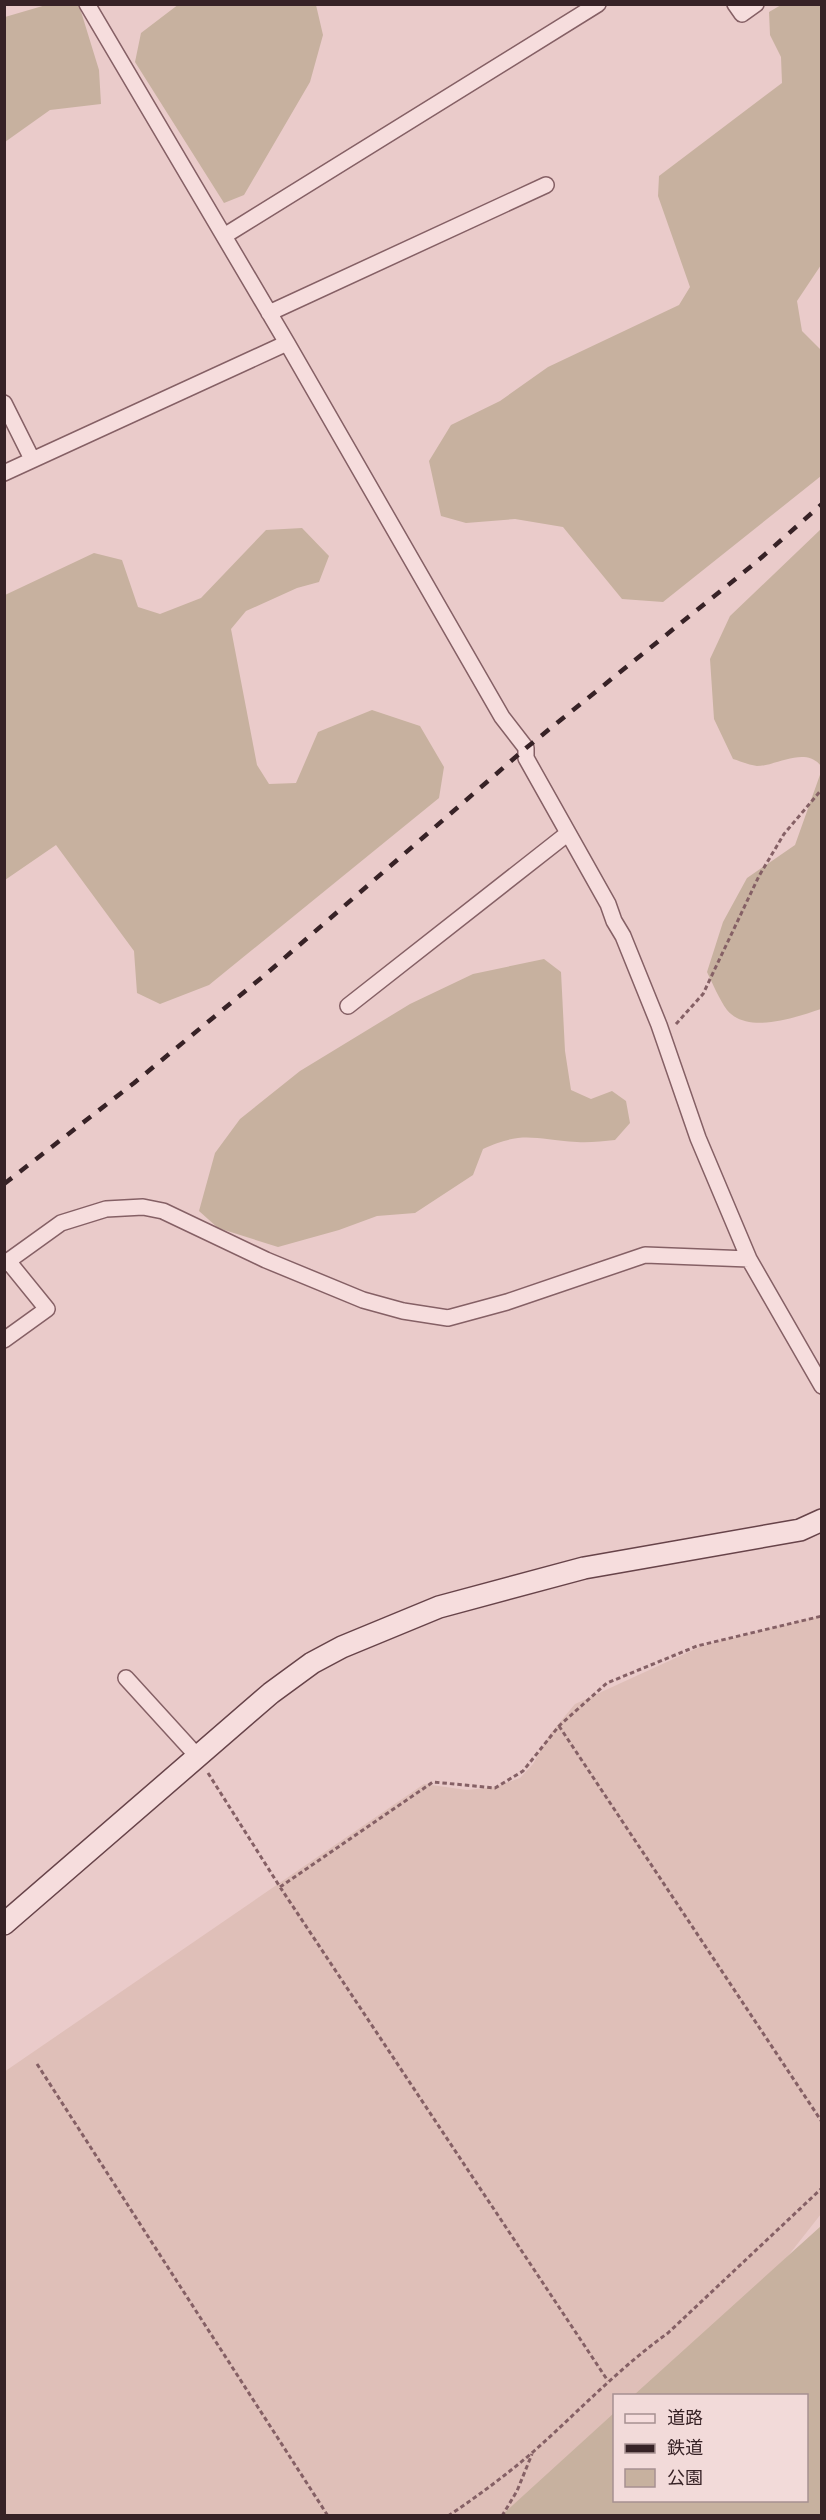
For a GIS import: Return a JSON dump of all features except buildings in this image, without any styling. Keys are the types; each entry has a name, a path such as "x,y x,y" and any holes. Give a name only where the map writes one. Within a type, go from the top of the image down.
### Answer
{"street":[{"path":"87,4 287,343 502,717 526,748 526,758 624,936 699,1138 749,1259 775,1309 822,1386"},
{"path":"224,236 598,4"},
{"path":"735,4 742,14 756,4"},
{"path":"269,313 546,185"},
{"path":"4,473 287,343"},
{"path":"4,403 32,459"},
{"path":"348,1006 567,834"},
{"path":"4,1340 47,1309 6,1262 61,1223 106,1209 143,1207 164,1211 266,1260 363,1300 403,1311 448,1318 507,1302 645,1255 749,1259"},
{"path":"4,1924 271,1693 312,1663 342,1647 439,1607 584,1568 800,1530 822,1520"},
{"path":"126,1678 198,1757"}],"path":[{"path":"663,1039 703,994 759,876 784,834 822,789"},
{"path":"280,1887 434,1782 495,1788 524,1771 559,1726 607,1683 697,1646 822,1616"},
{"path":"559,1726 822,2122"},
{"path":"198,1757 280,1887 608,2381"},
{"path":"37,2064 328,2516"},
{"path":"448,2516 480,2495 532,2452 640,2353 668,2333 822,2188"},
{"path":"502,2516 517,2491 532,2452"}],"shaded area":[{"path":"821,1616 821,2214 684,2388 677,2394 613,2394 613,2454 504,2515 5,2515 4,2072 424,1784 467,1790 495,1787 520,1778 533,1764 550,1734 575,1704 704,1645"}],"green space":[{"path":"179,4 316,5 323,35 310,82 244,195 224,203 135,62 141,33"},
{"path":"46,5 79,5 99,70 101,104 50,110 5,142 5,17"},
{"path":"781,5 821,5 821,265 797,301 802,331 821,350 821,476 663,602 622,599 563,527 515,519 466,523 441,516 429,461 451,425 500,401 548,367 679,305 690,287 658,196 659,176 782,83 781,57 770,35 769,12"},
{"path":"302,528 329,556 319,582 297,588 246,611 231,629 257,765 269,784 296,783 318,732 372,710 420,726 444,767 439,798 209,985 160,1004 137,993 134,951 56,845 5,880 5,595 94,553 122,560 138,607 160,614 201,598 266,530"},
{"path":"821,529 821,766 814,760 799,757 757,766 733,759 714,719 710,659 730,616"},
{"path":"821,772 821,1009 772,1022 747,1022 727,1010 707,972 723,922 747,878 795,845"},
{"path":"544,959 561,972 565,1051 571,1090 591,1099 612,1091 626,1101 630,1123 615,1140 582,1142 520,1138 497,1143 483,1149 473,1175 415,1213 377,1216 339,1230 278,1247 218,1228 199,1211 215,1153 240,1119 300,1071 410,1004 473,974"},
{"path":"821,2226 821,2515 502,2515 613,2414 613,2502 808,2502 808,2394 635,2394"}],"railway":[{"path":"4,1184 134,1083 266,974 526,748 754,564 822,504"}]}
